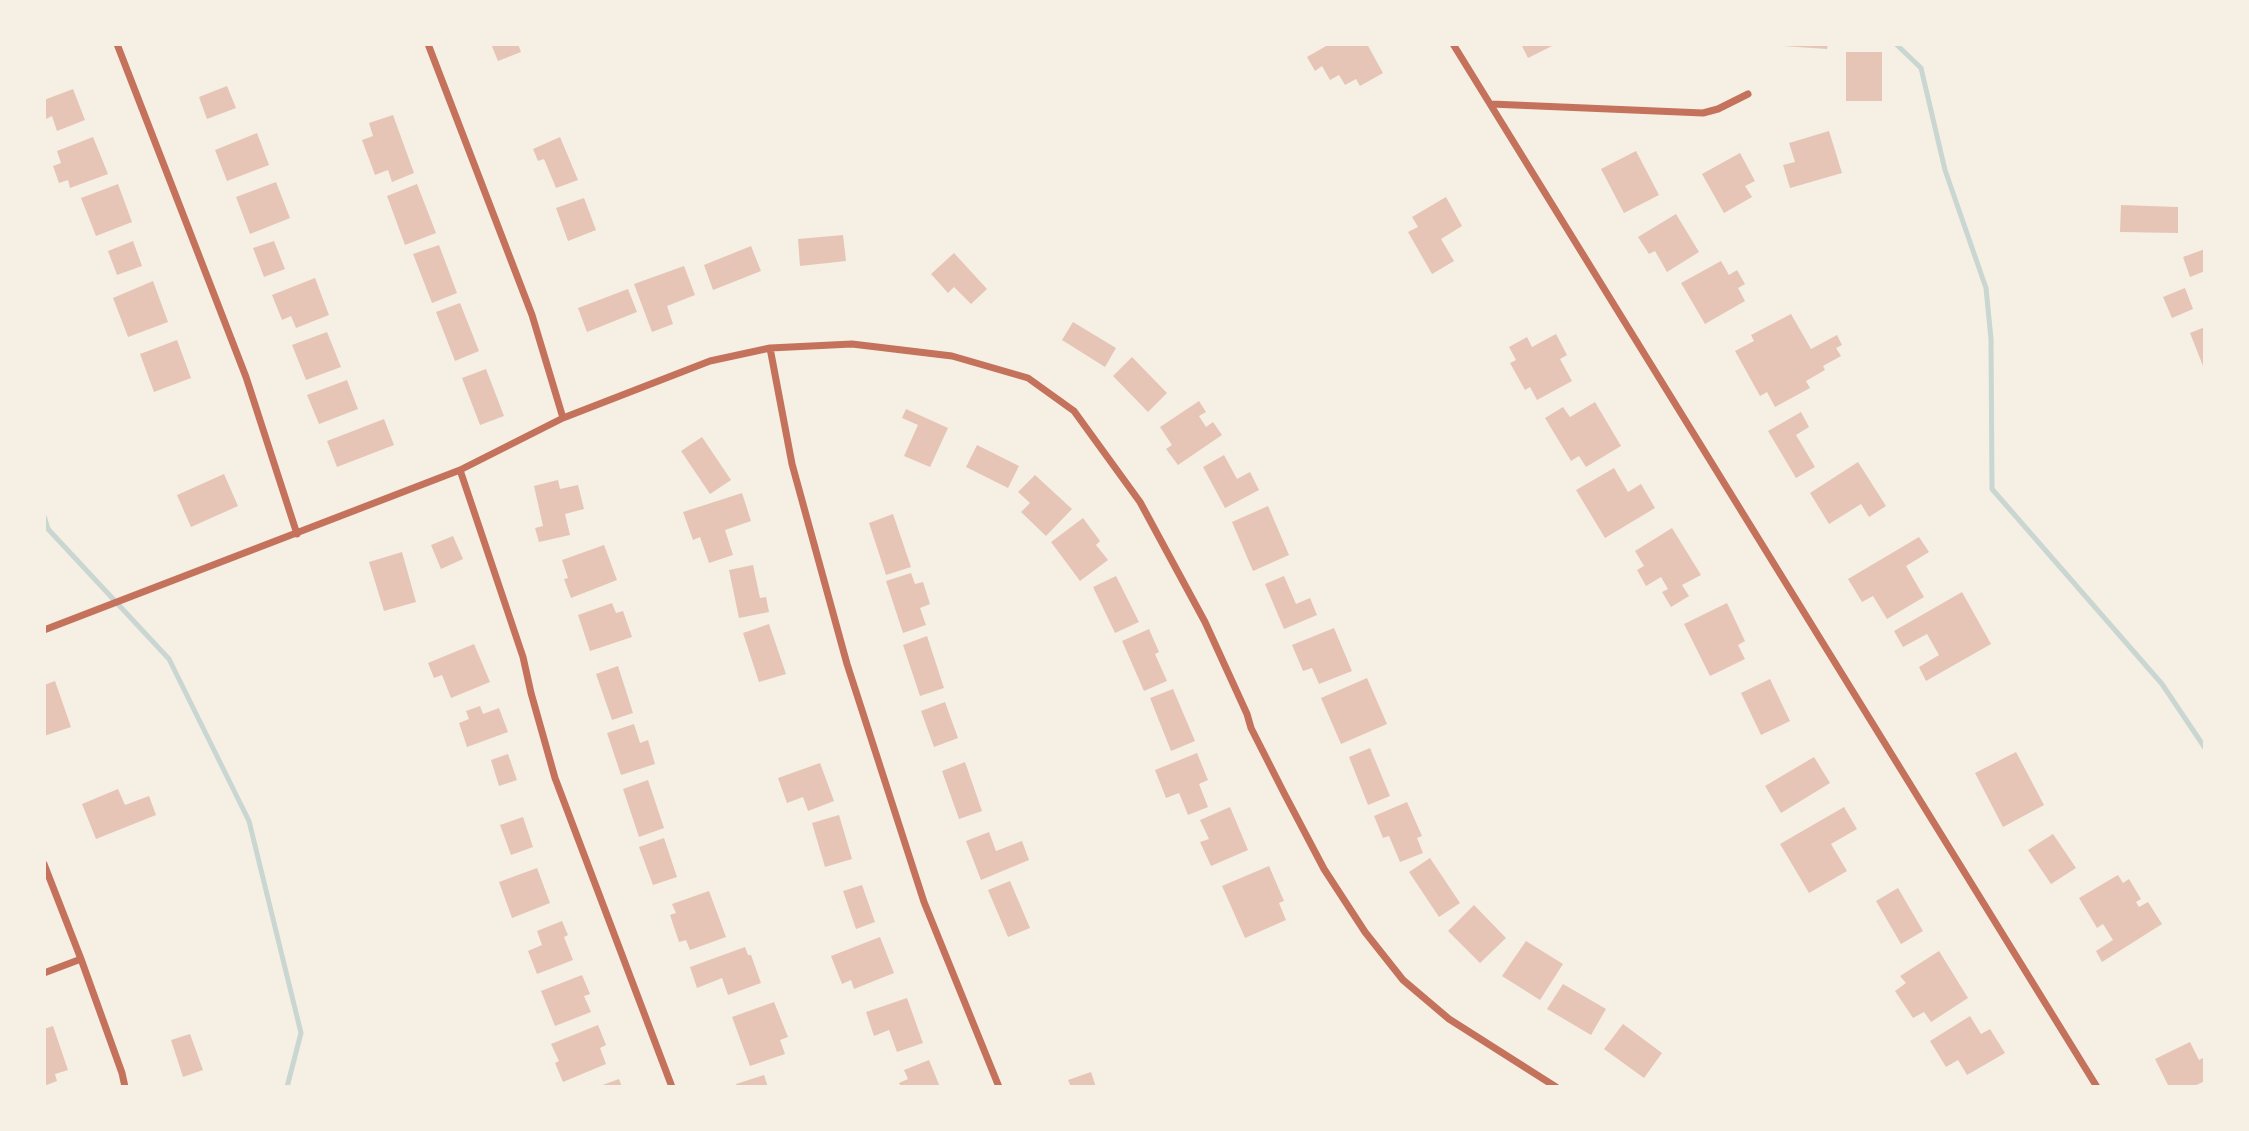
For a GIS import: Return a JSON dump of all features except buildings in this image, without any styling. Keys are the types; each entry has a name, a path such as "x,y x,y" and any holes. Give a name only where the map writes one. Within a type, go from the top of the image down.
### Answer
{"street":[{"path":"117,44 246,377 297,534"},
{"path":"429,44 532,315 564,418"},
{"path":"1453,44 2097,1087"},
{"path":"1492,104 1703,113 1718,109 1748,94"},
{"path":"44,630 460,470 564,418 710,361 770,348 852,344 952,356 1028,378 1074,411 1140,502 1205,622 1251,728 1289,804 1324,869 1365,932 1403,980 1449,1019 1556,1087"},
{"path":"770,348 792,464 847,664 923,902 999,1087"},
{"path":"460,470 523,657 555,778 672,1087"},
{"path":"44,864 81,958 125,1087"},
{"path":"44,973 81,958"}],"waterway":[{"path":"1896,44 1921,68 1945,170 1986,288 1991,339 1992,489 2162,684 2205,748"},
{"path":"44,516 48,529 169,659 249,821 301,1033 287,1087"}]}
